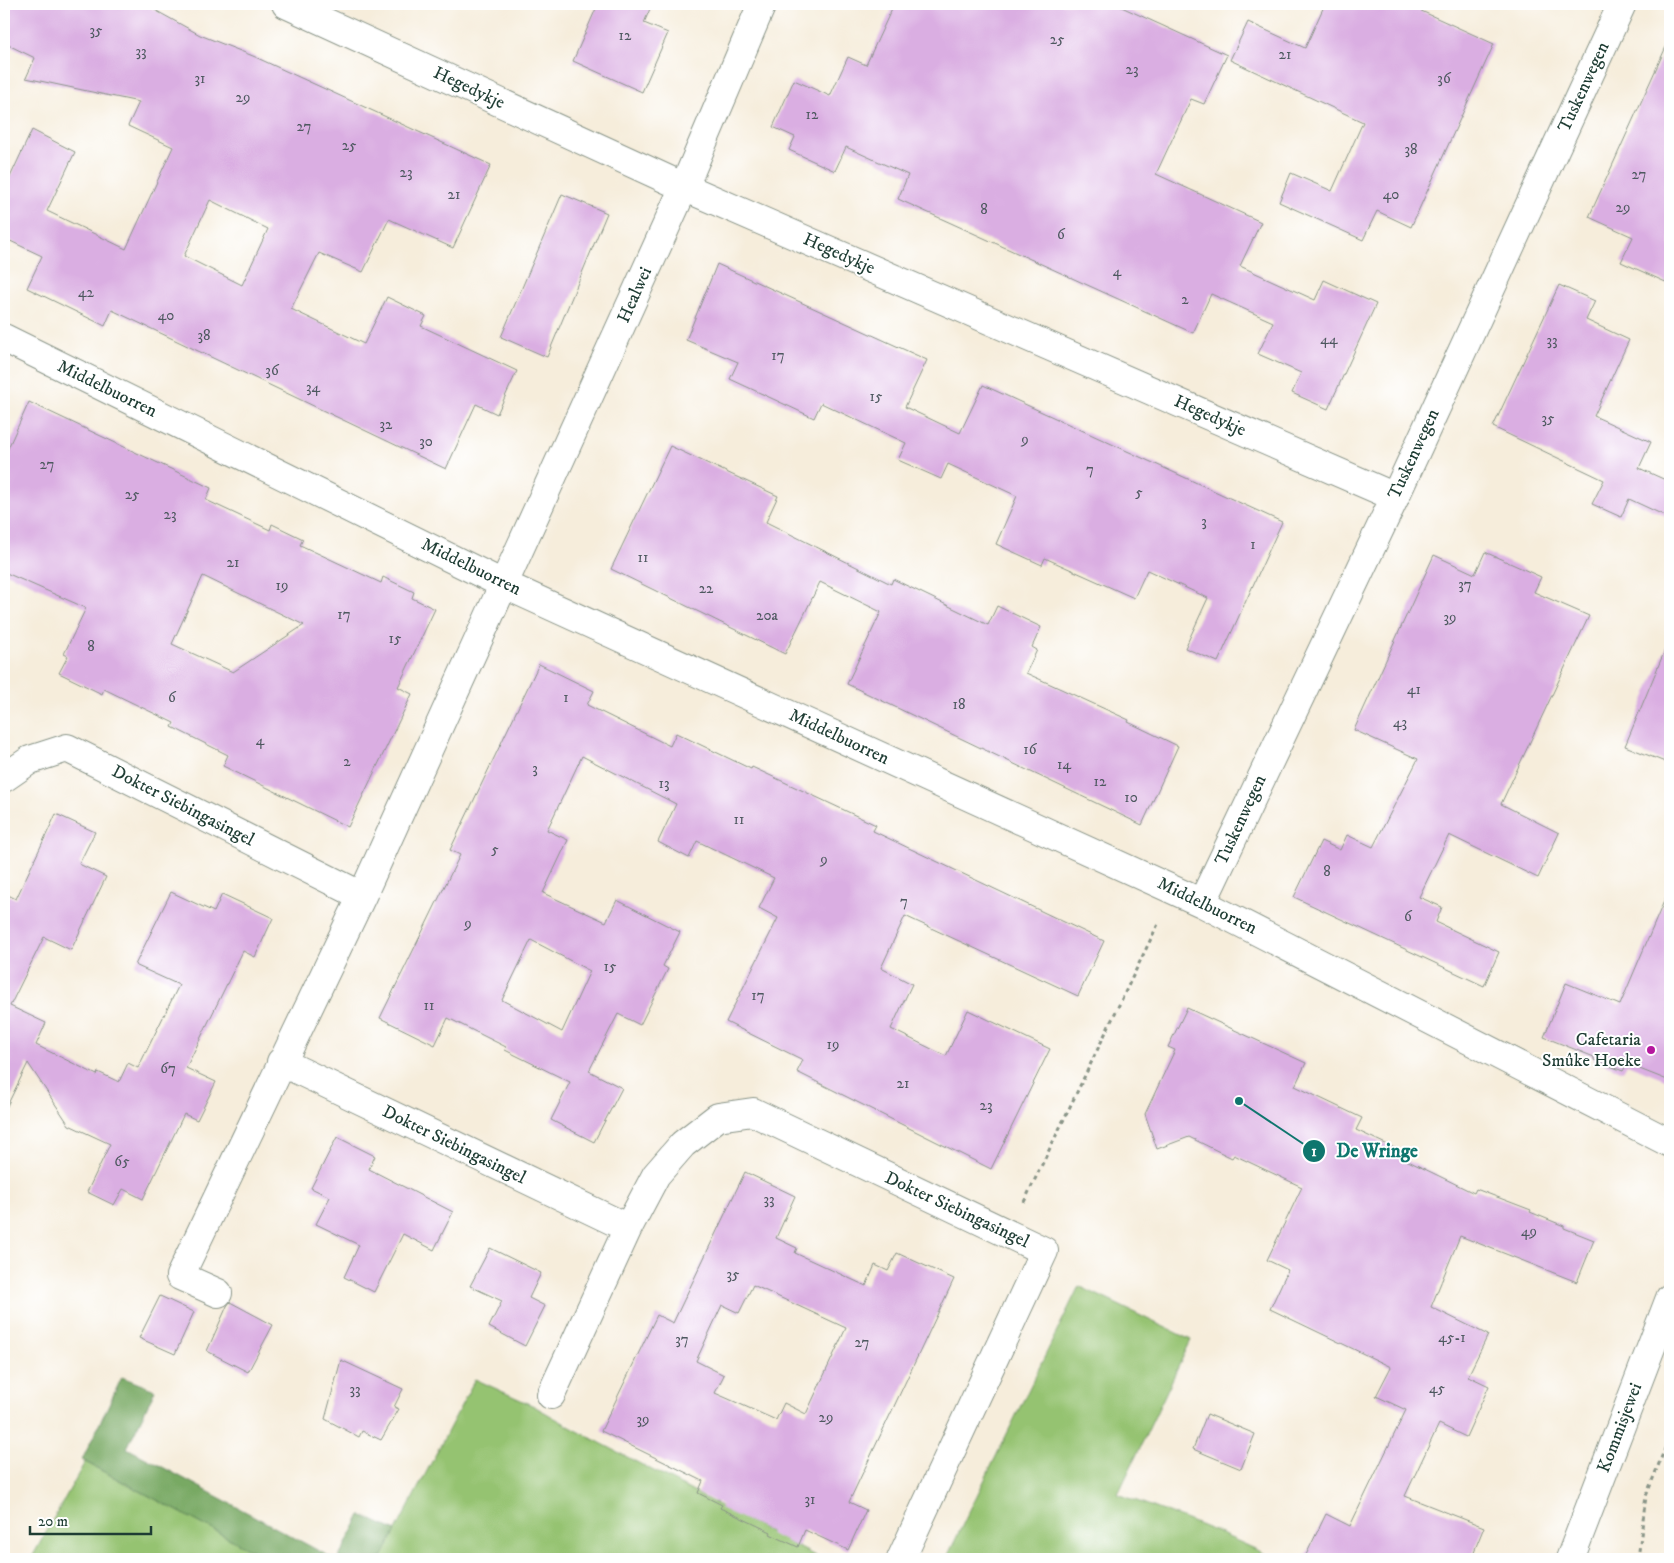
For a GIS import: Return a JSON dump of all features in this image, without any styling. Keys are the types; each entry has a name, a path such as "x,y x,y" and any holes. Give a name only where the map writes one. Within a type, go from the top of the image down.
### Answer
{"street":[{"name":"Hegedykje","path":"286,4 684,187 1395,497"},
{"name":"Healwei","path":"503,584 684,187 762,4"},
{"name":"Tuskenwegen","path":"1202,903 1395,497 1622,4"},
{"name":"Middelbuorren","path":"4,338 503,584 1202,903 1670,1143"},
{"path":"218,1293 180,1276 362,896 503,584"},
{"name":"Dokter Siebingasingel","path":"4,778 30,760 67,748 362,896"},
{"name":"Dokter Siebingasingel","path":"281,1062 628,1228"},
{"name":"Dokter Siebingasingel","path":"550,1395 628,1228 656,1175 684,1144 718,1116 753,1112 1044,1251 901,1559"},
{"name":"Kommisjewei","path":"1570,1559 1670,1298"}],"path":[{"path":"1009,1234 1174,890"},
{"path":"1638,1559 1646,1496 1670,1436"}],"green space":[{"path":"1079,1286 1191,1340 1118,1494 1198,1524 1276,1559 946,1559"},
{"path":"122,1377 155,1390 127,1448 334,1559 268,1559 82,1460"},
{"path":"475,1379 534,1406 821,1559 381,1559"},
{"path":"85,1462 268,1559 31,1559"},
{"path":"361,1515 396,1531 381,1559 338,1559"}],"building":[{"path":"4,4 144,4 200,35 253,56 491,165 453,248 389,219 363,272 319,253 291,309 364,344 387,297 426,316 421,326 517,371 497,414 476,404 446,469 112,310 105,326 27,288 42,256 4,238 4,190 32,130 75,152 47,211 126,249 173,147 128,126 139,102 26,78 35,58 4,43","holes":["210,200 268,229 242,285 184,256"]},
{"path":"598,4 652,4 644,23 668,33 642,92 573,61"},
{"path":"894,4 1115,4 1227,55 1204,104 1191,99 1156,174 1261,222 1240,266 1315,300 1324,280 1376,304 1328,409 1292,393 1301,373 1258,354 1273,322 1211,294 1193,333 898,199 908,175 846,147 835,171 789,150 795,137 773,127 794,80 830,96 848,57 866,65"},
{"path":"1325,4 1406,4 1494,44 1411,227 1377,211 1363,240 1279,202 1291,173 1332,191 1363,122 1230,60 1248,22 1305,48"},
{"path":"1670,38 1670,284 1621,262 1633,237 1589,217"},
{"path":"562,194 607,213 547,357 501,337"},
{"path":"717,264 927,360 905,407 960,433 983,385 1282,522 1218,662 1185,648 1208,598 1147,570 1134,598 1045,558 1042,565 996,544 1017,496 948,464 941,479 898,460 906,443 821,403 814,418 730,379 738,362 686,340"},
{"path":"1559,285 1595,301 1586,320 1629,340 1594,416 1651,442 1639,468 1670,482 1670,518 1629,499 1621,517 1592,504 1604,480 1493,427"},
{"path":"29,402 211,488 206,500 270,530 272,524 303,539 300,545 381,583 383,577 414,592 412,598 435,609 398,687 412,694 348,827 223,766 228,755 172,727 174,723 104,689 102,694 59,673 68,656 64,654 86,608 4,572 4,457","holes":["203,576 304,625 233,672 172,644"]},
{"path":"670,446 778,496 766,522 891,584 893,579 988,625 997,606 1041,627 1032,647 1037,650 1026,673 1129,720 1128,722 1178,746 1142,825 847,684 881,612 820,582 785,654 611,569"},
{"path":"1485,552 1541,577 1534,592 1589,616 1501,804 1559,833 1538,878 1449,835 1419,897 1442,907 1436,922 1499,952 1484,986 1294,897 1321,841 1340,850 1347,835 1373,847 1418,759 1354,730 1434,555 1475,574"},
{"path":"1670,638 1670,764 1625,746"},
{"path":"539,664 594,691 587,705 670,746 676,733 751,769 752,767 876,825 873,831 1104,941 1078,996 905,916 881,968 912,984 891,1029 946,1056 968,1010 1050,1049 991,1169 797,1072 803,1060 726,1022 778,918 759,908 774,878 697,841 689,858 658,842 676,804 582,756 547,830 568,840 543,893 606,922 617,900 680,932 663,966 668,969 640,1025 618,1014 589,1071 622,1088 594,1142 551,1120 570,1082 505,1050 506,1047 448,1018 435,1045 380,1018 460,855 450,850","holes":["531,940 590,971 562,1032 502,1000"]},
{"path":"56,814 95,832 79,864 106,877 71,950 44,937 10,1006 46,1023 36,1045 97,1075 98,1072 119,1082 128,1063 138,1068 179,985 135,965 171,892 214,912 222,894 273,918 255,957 243,951 186,1068 216,1082 197,1120 184,1114 143,1199 123,1189 114,1205 87,1192 110,1144 69,1125 28,1063 4,1112 4,893 16,899"},
{"path":"1670,887 1670,1081 1627,1064 1623,1071 1544,1037 1566,983 1620,1005"},
{"path":"1187,1008 1306,1063 1295,1086 1362,1118 1356,1130 1405,1153 1402,1158 1474,1193 1476,1189 1531,1210 1530,1212 1594,1240 1577,1282 1460,1236 1431,1307 1488,1335 1468,1376 1489,1386 1466,1437 1439,1424 1405,1496 1484,1527 1471,1559 1304,1559 1326,1514 1350,1526 1406,1410 1376,1396 1391,1367 1270,1309 1288,1270 1267,1260 1302,1187 1234,1155 1232,1158 1189,1137 1157,1149 1145,1114 1175,1050 1168,1047"},
{"path":"337,1137 375,1156 369,1169 453,1212 434,1250 403,1234 374,1292 344,1277 359,1245 316,1224 330,1197 311,1188"},
{"path":"745,1172 795,1196 776,1238 797,1248 795,1253 866,1286 875,1265 888,1271 897,1253 954,1279 849,1502 866,1510 848,1550 805,1530 798,1547 770,1534 771,1532 720,1508 722,1505 698,1493 703,1481 601,1431 657,1315 673,1323","holes":["753,1285 846,1328 806,1414 784,1403 776,1420 715,1393 724,1375 696,1361 722,1305 739,1313"]},
{"path":"490,1248 541,1273 529,1298 545,1306 525,1346 489,1327 502,1301 470,1286"},
{"path":"160,1296 194,1312 175,1354 139,1338"},
{"path":"230,1302 273,1325 248,1372 207,1351"},
{"path":"341,1360 403,1389 394,1407 399,1409 381,1440 362,1431 359,1437 325,1419"},
{"path":"1207,1414 1255,1434 1241,1469 1193,1449"}],"place":[{"name":"Cafetaria Smûke Hoeke","path":"1651,1050"},
{"name":"De Wringe","path":"1239,1101"}]}
